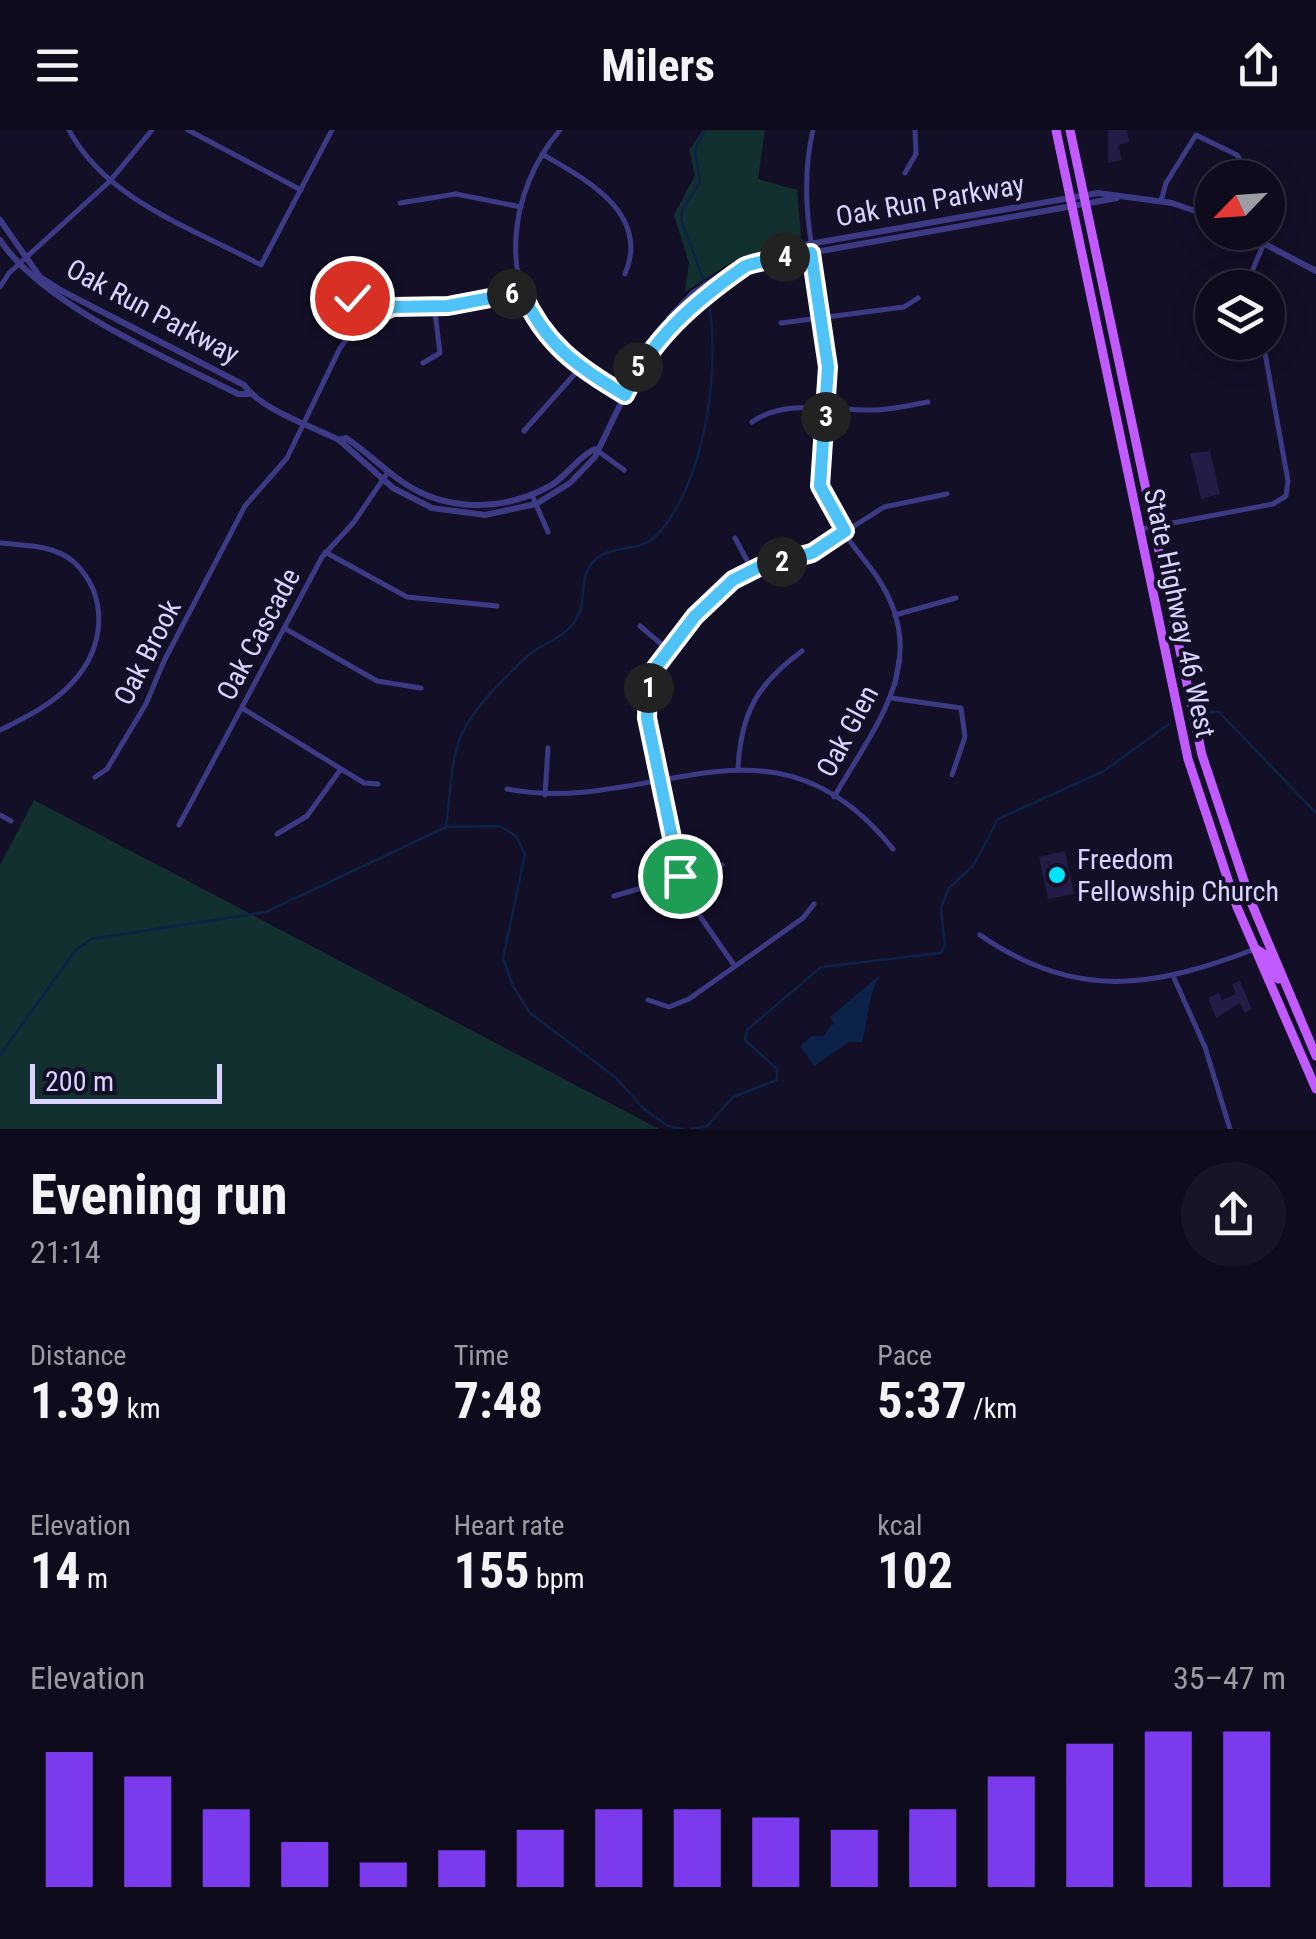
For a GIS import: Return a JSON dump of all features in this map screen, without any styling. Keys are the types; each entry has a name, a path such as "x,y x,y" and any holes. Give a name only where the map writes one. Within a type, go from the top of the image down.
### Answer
{"main road":[{"name":"State Highway 46 West","path":"1056,130 1188,759 1254,949 1316,1089"},
{"name":"State Highway 46 West","path":"1070,130 1206,770 1251,902 1316,1056"},
{"path":"1254,949 1264,954 1286,989"}],"street":[{"path":"69,130 88,159 110,181 261,264 332,130"},
{"path":"0,287 9,273 110,181 152,130"},
{"path":"188,130 301,190"},
{"path":"560,130 542,154 521,206 515,251 522,292 542,333 580,368 625,395"},
{"name":"Oak Glen","path":"813,130 803,176 822,321 827,407 820,486 883,586 895,615 898,660 902,664 891,698 834,797"},
{"path":"906,173 916,154 916,130"},
{"path":"1160,201 1166,183 1196,135 1241,160"},
{"path":"542,154 590,182 612,202 630,235 631,258 626,274"},
{"path":"400,203 456,194 521,206"},
{"name":"Oak Run Parkway","path":"682,310 760,256 1085,200 1118,197 1160,201 1195,212"},
{"name":"Oak Run Parkway","path":"0,220 22,262"},
{"name":"Oak Run Parkway","path":"0,240 22,262 62,291 135,334 244,385 250,394 339,440 411,500 456,514 494,514 536,504 577,477 595,457 595,449"},
{"path":"1276,250 1316,271"},
{"name":"Oak Run Parkway","path":"339,440 352,442 421,493 454,503 496,504 532,494 556,482 595,449 642,361 669,326 721,273 735,266 741,268"},
{"path":"0,274 9,273"},
{"path":"352,298 360,322 393,307 522,292"},
{"path":"781,323 822,321 904,307 918,298"},
{"path":"423,363 440,353 434,305"},
{"name":"Oak Brook","path":"94,777 107,770 146,704 225,537 251,497 287,458 340,348 360,322"},
{"path":"1138,530 1272,504 1286,496 1288,481 1266,360"},
{"path":"642,361 658,370"},
{"path":"524,431 580,368"},
{"path":"752,422 769,414 827,407 878,410 928,402"},
{"path":"595,449 624,470"},
{"name":"Oak Cascade","path":"179,826 325,552 354,522 388,472"},
{"path":"532,494 548,532"},
{"path":"734,965 690,902 680,876 656,779 648,699 656,667 720,590 752,570 806,556 884,507 946,494"},
{"path":"736,538 752,570"},
{"path":"0,544 42,548 75,564 100,611 100,632 88,662 72,684 46,705 0,730"},
{"path":"325,552 407,597 497,606"},
{"path":"895,615 956,598"},
{"path":"640,626 667,650"},
{"path":"284,628 378,681 421,688"},
{"path":"738,768 748,704 766,679 802,651"},
{"path":"891,698 961,708 965,737 952,775"},
{"path":"242,708 364,784 378,784"},
{"path":"545,795 548,748"},
{"path":"507,789 545,795 584,794 738,768 790,778 834,797 872,825 893,849"},
{"path":"277,834 307,816 341,769"},
{"path":"0,815 11,821"},
{"path":"614,896 722,865"},
{"path":"648,1000 662,1007 676,1005 803,918 814,904"},
{"path":"980,935 1032,965 1068,976 1116,982 1174,978 1254,949"},
{"path":"1174,978 1204,1047 1230,1129"}],"green space":[{"path":"703,130 765,130 758,179 797,190 801,235 797,241 733,261 685,292 689,263 674,215 695,175 689,150"},
{"path":"34,800 659,1129 0,1129 0,865"}],"water":[{"path":"881,974 871,997 862,1042 849,1042 814,1066 800,1046 812,1036 823,1036 834,1023 830,1017"}],"building":[{"path":"1108,130 1127,130 1129,142 1118,145 1122,160 1108,163"},
{"path":"1210,451 1220,494 1201,499 1190,453"},
{"name":"Freedom Fellowship Church","path":"1065,851 1074,894 1048,899 1039,857"},
{"path":"1240,981 1252,1009 1245,1013 1240,1003 1216,1018 1208,998 1219,993 1222,1000 1236,994 1232,984"}],"waterway":[{"path":"704,281 681,220 682,210 700,182 695,150 705,130"},
{"path":"446,827 455,757 473,716 524,659 573,624 581,607 586,575 594,561 608,552 641,545 656,536 688,484 699,453 711,384 713,350 706,289"},
{"path":"1205,712 1219,712 1316,813"},
{"path":"692,1129 707,1126 733,1097 777,1080 777,1069 745,1040 747,1030 821,967 941,953 945,945 941,908 949,888 973,866 998,819 1104,771 1169,724"},
{"path":"0,1055 75,951 91,939 266,912 446,827 500,826 516,836 525,854 503,958 513,986 530,1013 615,1077 645,1110 668,1126 683,1129"}],"place":[{"name":"Freedom Fellowship Church","path":"1057,875"}],"route":[{"path":"352,298 360,322 393,307 448,306 522,292 535,322 555,348 574,365 625,395 642,361 669,326 714,289 738,275 741,268 811,253 828,367 820,486 845,531 812,553 759,567 733,580 695,616 656,667 648,688 647,718 656,779 680,876"}]}
